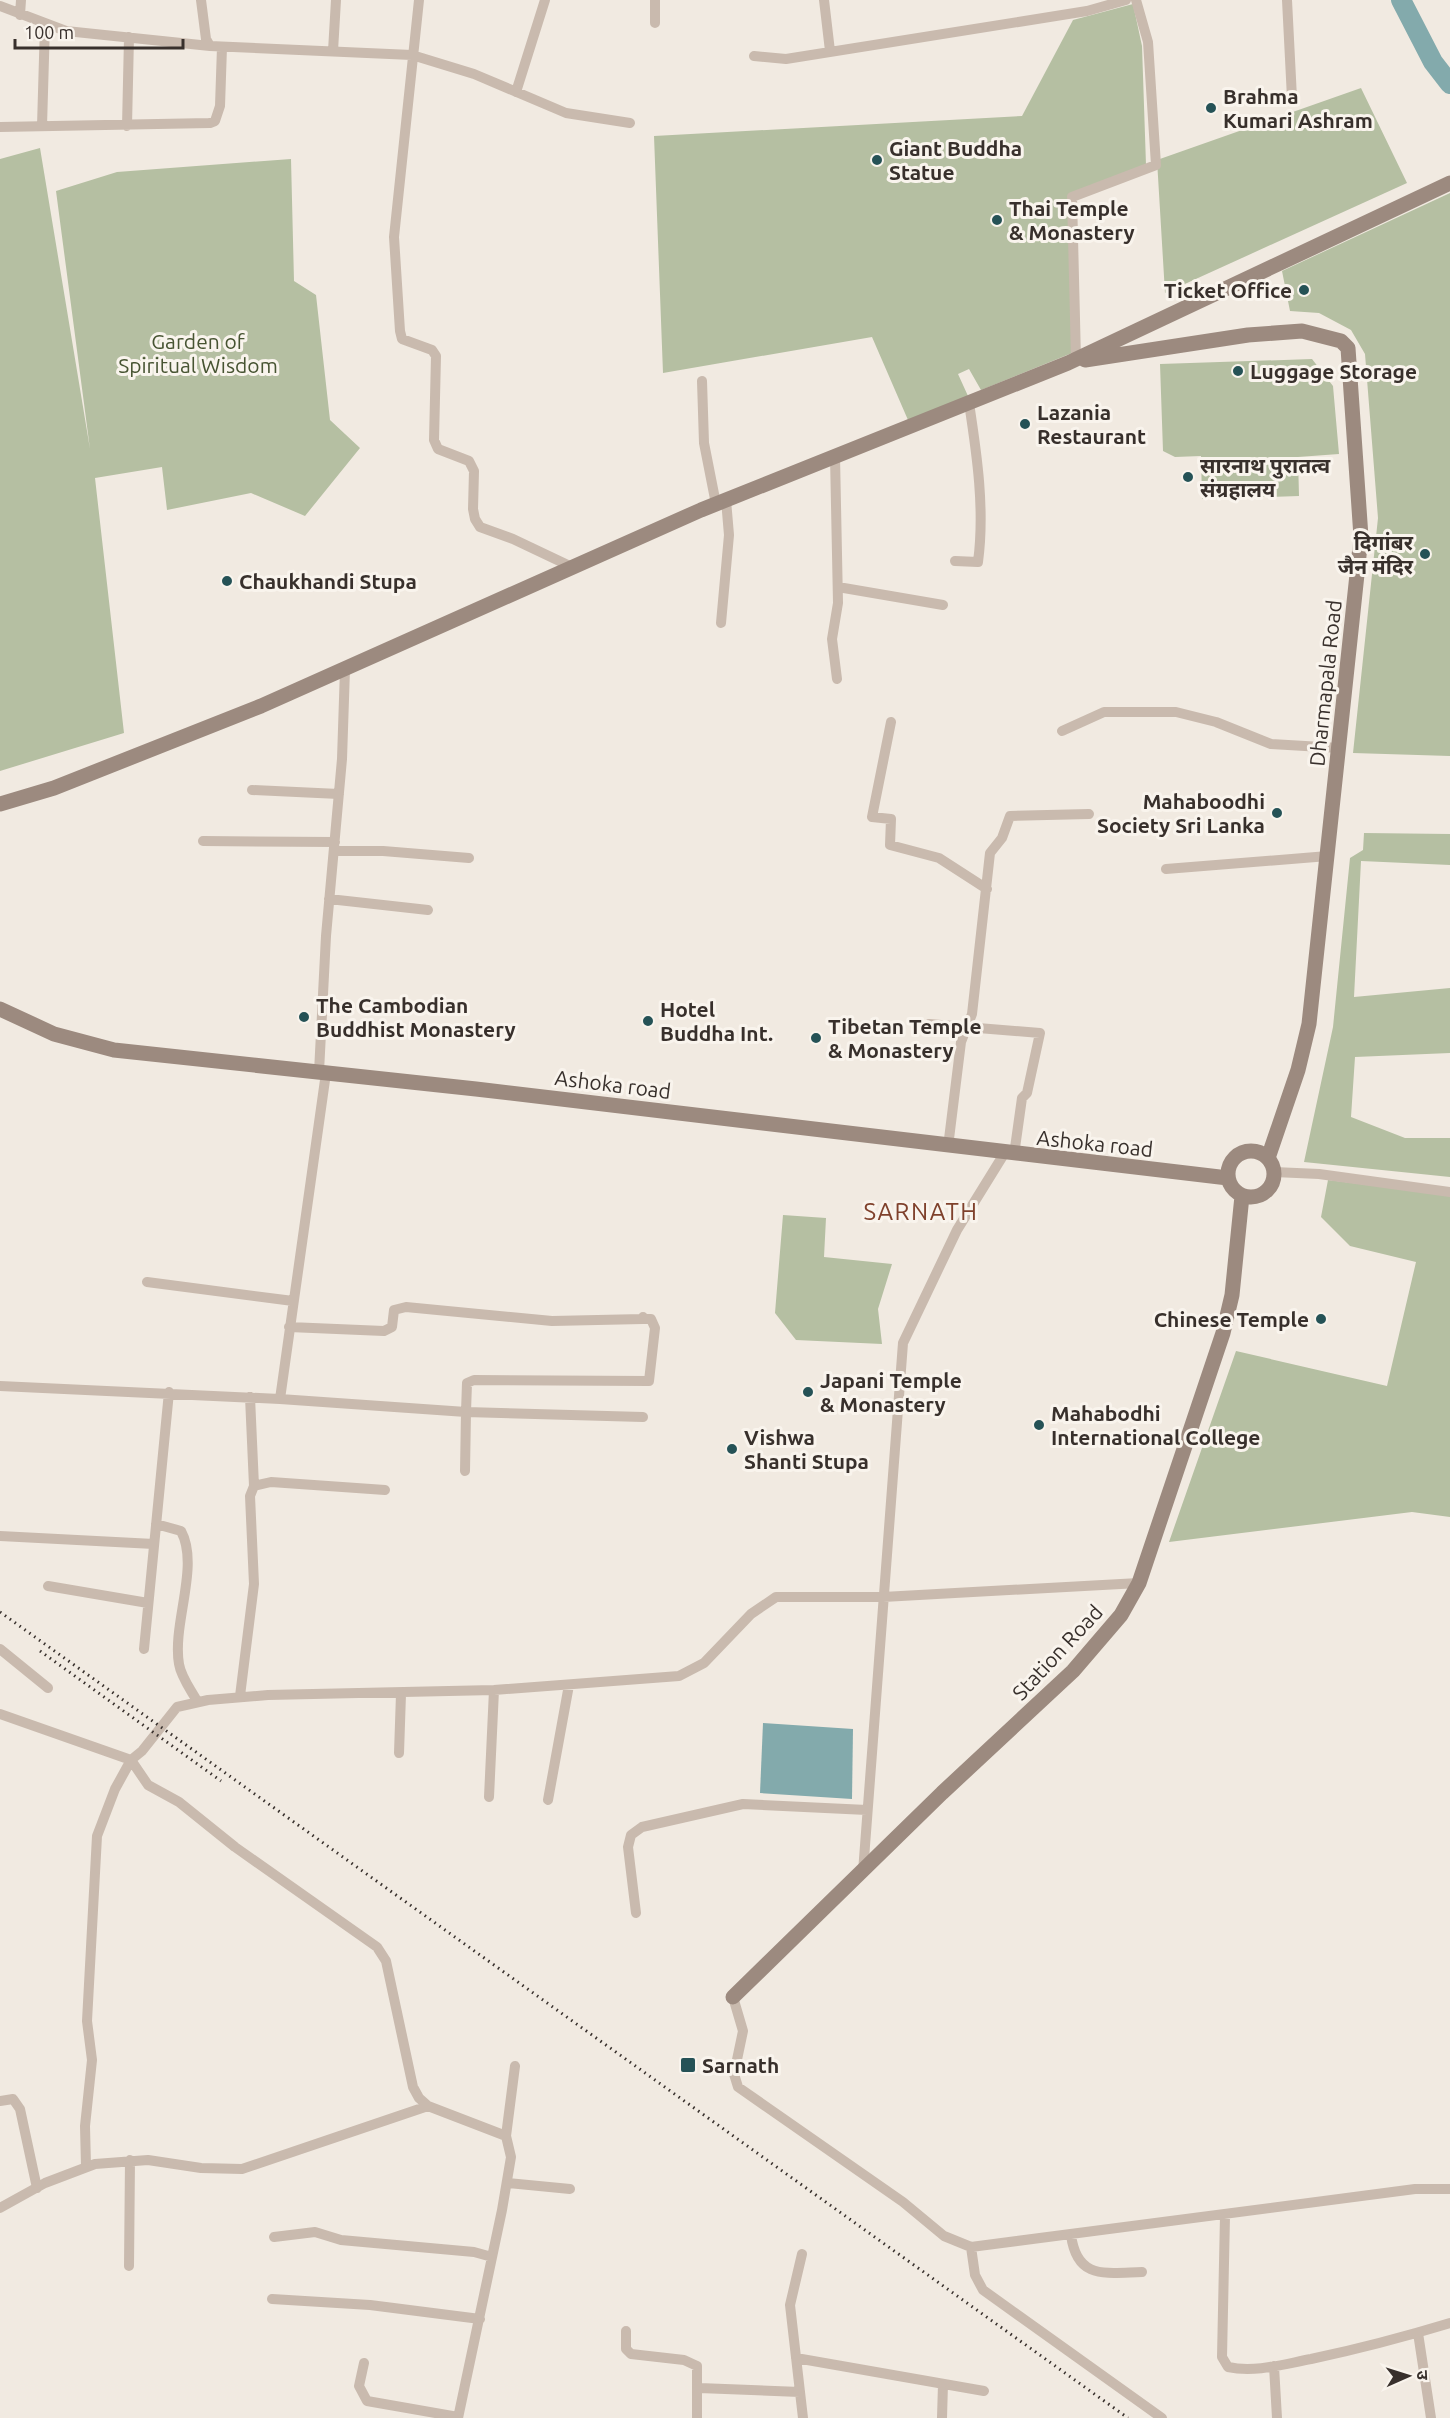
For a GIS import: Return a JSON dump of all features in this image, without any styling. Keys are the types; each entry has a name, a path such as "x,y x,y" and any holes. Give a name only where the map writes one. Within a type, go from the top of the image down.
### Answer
{"street":[{"path":"21,0 21,15"},
{"path":"201,0 210,46"},
{"path":"333,51 336,0"},
{"path":"419,0 394,237 397,311 402,339 432,350 436,356 434,440 438,449 469,461 474,471 475,519 480,526 572,567"},
{"path":"516,92 545,0"},
{"path":"655,0 655,23"},
{"path":"824,0 830,51"},
{"path":"754,56 786,58 1088,11 1126,0"},
{"path":"1072,361 1072,197 1156,165 1148,42 1137,0"},
{"path":"1287,0 1292,98"},
{"path":"0,6 66,31 222,47 412,55 474,74 566,113 630,123"},
{"path":"42,126 45,24"},
{"path":"127,126 129,38"},
{"path":"0,127 127,126 215,121 220,106 222,47"},
{"path":"0,804 54,788 147,753 345,669 721,502 1072,361 1450,183"},
{"name":"Dharmapala Road","path":"1072,361 1248,335 1302,331 1341,341 1348,348 1361,537 1340,748 1305,1044 1271,1165"},
{"path":"702,381 704,443 729,535 721,623"},
{"path":"955,561 978,562 981,538 976,448 969,403"},
{"path":"835,456 838,587 832,639 837,679"},
{"path":"838,587 943,605"},
{"path":"280,1399 322,1073 329,898 339,794 345,669"},
{"path":"1062,731 1104,712 1176,712 1216,722 1271,744 1340,748"},
{"path":"891,722 872,817 891,819 890,845 939,858 987,889"},
{"path":"252,790 339,794"},
{"path":"948,1147 962,1042 968,1028 990,853 1004,835 1011,816 1089,814"},
{"path":"203,841 334,847 469,858"},
{"path":"1166,868 1328,856"},
{"path":"329,898 428,910"},
{"name":"Ashoka road","path":"0,1009 27,1023 92,1047 1228,1178"},
{"path":"863,1872 903,1343 911,1320 957,1230 1009,1154 1022,1098 1027,1093 1040,1033 929,1024"},
{"path":"1271,1165 1274,1179 1265,1192 1251,1197 1242,1196 1231,1186 1228,1178 1230,1164 1240,1153 1255,1150 1271,1165 1318,1174 1450,1192"},
{"name":"Station Road","path":"733,1997 942,1793 1073,1671 1121,1615 1139,1583 1223,1333 1232,1295 1242,1196"},
{"path":"147,1282 293,1301"},
{"path":"290,1327 384,1331 392,1327 394,1310 406,1306 552,1322 651,1319 655,1328 649,1381 474,1380 467,1383 465,1471"},
{"path":"0,1386 169,1392 466,1412 643,1417"},
{"path":"144,1649 169,1392"},
{"path":"240,1696 254,1584 250,1496 254,1486 250,1397"},
{"path":"254,1486 270,1482 385,1490"},
{"path":"156,1524 181,1531 187,1542 188,1560 177,1643 179,1667 197,1701"},
{"path":"0,1536 154,1544"},
{"path":"86,2166 86,2126 92,2060 87,2021 97,1836 115,1790 131,1760 142,1751 177,1707 197,1701 240,1696 401,1694 664,1679 693,1670 751,1614 776,1597 883,1597 1139,1583"},
{"path":"48,1586 148,1603"},
{"path":"0,1649 48,1688"},
{"path":"548,1800 569,1685"},
{"path":"489,1797 494,1690"},
{"path":"399,1753 401,1694"},
{"path":"0,1714 131,1760 148,1785 179,1802 235,1846 368,1940 383,1954 413,2087 419,2098 428,2106 506,2136"},
{"path":"636,1913 628,1847 631,1835 642,1827 743,1804 867,1810"},
{"path":"733,1997 743,2031 734,2074 738,2087 903,2202 944,2235 971,2247 1224,2216 1415,2189 1450,2189"},
{"path":"364,2363 359,2386 367,2401 458,2418 507,2183 511,2157 506,2136 515,2066"},
{"path":"0,2101 13,2099 20,2109 37,2188"},
{"path":"0,2208 86,2166 130,2160 223,2170 242,2169 428,2106"},
{"path":"129,2266 130,2160"},
{"path":"507,2183 570,2189"},
{"path":"1224,2216 1224,2363 1236,2369 1274,2366 1418,2333 1450,2323"},
{"path":"274,2237 315,2232 341,2240 474,2252 492,2257"},
{"path":"1071,2235 1076,2258 1088,2269 1107,2273 1142,2272"},
{"path":"971,2247 975,2275 982,2290 1162,2418"},
{"path":"802,2254 790,2305 803,2418"},
{"path":"272,2299 370,2305 480,2319"},
{"path":"626,2331 626,2349 631,2354 694,2364 698,2370 697,2418"},
{"path":"1418,2333 1431,2418"},
{"path":"796,2358 984,2391"},
{"path":"1274,2366 1277,2418"},
{"path":"942,2418 943,2384"},
{"path":"699,2388 800,2392"}],"green space":[{"path":"1133,4 1142,46 1146,165 1068,197 1077,351 981,390 969,369 958,374 968,396 908,420 872,337 663,373 654,136 1022,116 1073,20"},
{"path":"1361,88 1407,183 1165,293 1157,160"},
{"name":"Garden of Spiritual Wisdom","path":"40,148 90,449 56,191 117,172 291,159 294,281 316,295 330,420 360,448 305,516 251,493 167,510 162,467 95,478 124,733 0,771 0,159"},
{"path":"1450,193 1450,756 1353,753 1378,518 1365,354 1351,330 1319,313 1290,311 1282,271"},
{"path":"1312,359 1333,386 1339,454 1298,457 1299,496 1202,499 1201,456 1175,457 1163,451 1160,364"},
{"path":"1364,833 1450,834 1450,865 1361,861 1354,997 1450,988 1450,1053 1355,1057 1351,1117 1405,1138 1450,1138 1450,1177 1304,1162 1333,1027 1350,858 1363,850"},
{"path":"1328,1180 1450,1195 1450,1517 1412,1512 1169,1542 1236,1351 1387,1386 1416,1262 1350,1246 1321,1217"},
{"path":"783,1215 826,1218 824,1257 892,1264 878,1309 882,1344 796,1340 775,1313"}],"water":[{"path":"763,1723 853,1729 852,1799 760,1793"}],"waterway":[{"path":"1401,0 1433,62 1450,84"}],"railway":[{"path":"0,1612 1128,2418"},
{"path":"40,1651 221,1781"}],"place":[{"name":"Brahma Kumari Ashram","path":"1211,108"},
{"name":"Giant Buddha Statue","path":"877,160"},
{"name":"Thai Temple & Monastery","path":"997,220"},
{"name":"Ticket Office","path":"1304,290"},
{"name":"Luggage Storage","path":"1238,371"},
{"name":"Lazania Restaurant","path":"1025,424"},
{"name":"सारनाथ पुरातत्व संग्रहालय","path":"1188,477"},
{"name":"दिगांबर जैन मंदिर","path":"1425,554"},
{"name":"Chaukhandi Stupa","path":"227,581"},
{"name":"Mahaboodhi Society Sri Lanka","path":"1277,813"},
{"name":"The Cambodian Buddhist Monastery","path":"304,1017"},
{"name":"Hotel Buddha Int.","path":"648,1021"},
{"name":"Tibetan Temple & Monastery","path":"816,1038"},
{"name":"Chinese Temple","path":"1321,1319"},
{"name":"Japani Temple & Monastery","path":"808,1392"},
{"name":"Mahabodhi International College","path":"1039,1425"},
{"name":"Vishwa Shanti Stupa","path":"732,1449"},
{"name":"Sarnath","path":"688,2065"}],"district":[{"name":"SARNATH","path":"921,1211"}]}
